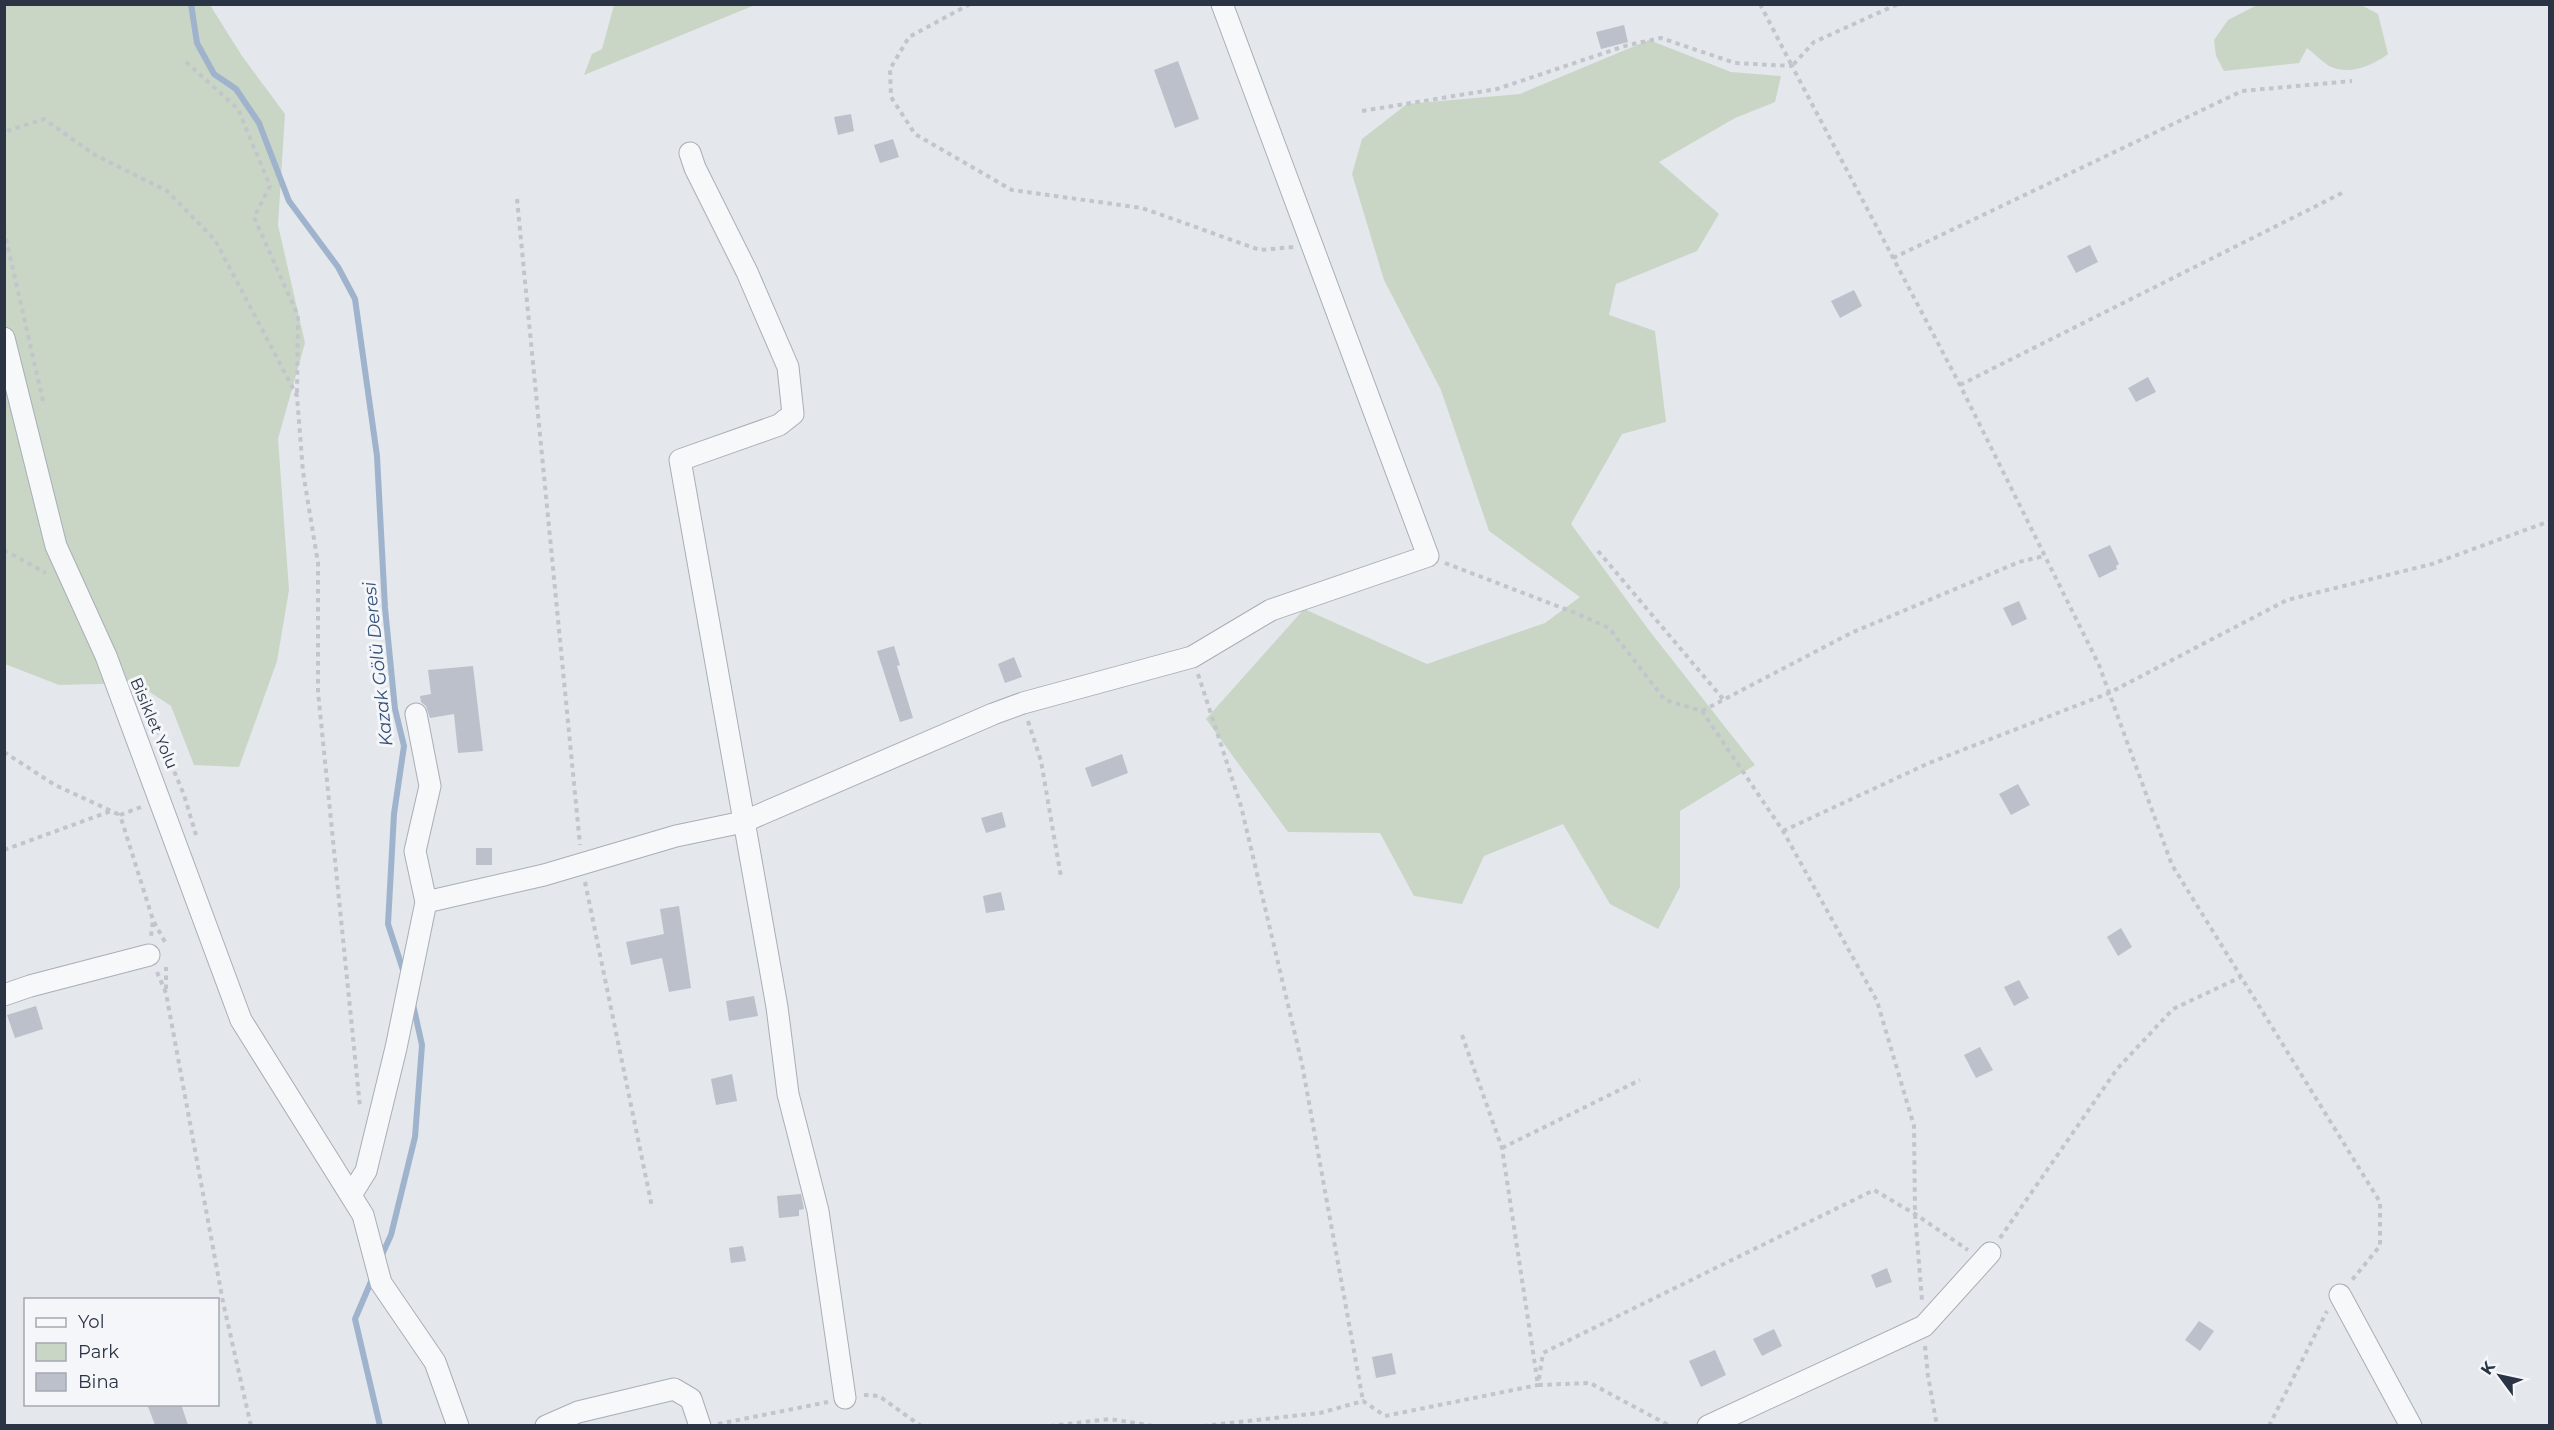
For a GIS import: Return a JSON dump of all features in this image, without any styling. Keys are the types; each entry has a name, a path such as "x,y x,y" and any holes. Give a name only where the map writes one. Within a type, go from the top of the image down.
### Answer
{"street":[{"path":"426,903 582,864 676,836 743,822 1023,703 1192,657 1271,610 1428,556 1222,4"},
{"path":"690,153 695,168 747,272 788,367 793,414 779,425 680,460 777,1007 788,1094 818,1211 845,1398"},
{"path":"4,338 56,546 106,656 241,1020 363,1215 381,1282 435,1362 458,1425"},
{"path":"351,1195 366,1171 396,1048 426,903 415,851 430,786 416,714"},
{"path":"4,995 30,986 149,956"},
{"path":"1708,1425 1924,1326 1990,1253"},
{"path":"2340,1295 2411,1425"},
{"path":"546,1425 578,1412 674,1389 691,1399 700,1422"}],"path":[{"path":"970,4 909,37 890,69 891,97 915,134 1012,190 1142,208 1260,250 1313,246"},
{"path":"1760,4 1960,385 2099,665 2172,865 2380,1202 2380,1245 2322,1317 2269,1425"},
{"path":"1792,66 1814,42 1898,4"},
{"path":"1362,111 1497,88 1628,45 1662,38 1735,63 1792,66"},
{"path":"186,62 238,109 270,186 254,218 298,315 297,396 303,472 318,563 318,692 360,1112"},
{"path":"1893,258 2242,92 2352,81"},
{"path":"8,131 44,118 95,155 167,190 215,240 297,396"},
{"path":"1960,385 2344,192"},
{"path":"517,199 582,864 652,1207"},
{"path":"4,230 44,404"},
{"path":"1783,831 1929,763 2109,693 2287,600 2432,564 2550,521"},
{"path":"4,550 76,589"},
{"path":"1598,551 1723,699"},
{"path":"1428,556 1609,628 1665,700 1702,711 1783,831 1877,1001 1914,1126 1916,1214 1924,1326 1928,1376 1937,1425"},
{"path":"1702,711 1851,633 2019,562 2044,556"},
{"path":"1192,657 1241,806 1302,1064 1364,1401 1385,1416 1538,1385 1590,1383 1670,1425"},
{"path":"1023,703 1041,761 1061,877"},
{"name":"Bisiklet Yolu","path":"157,729 184,795 198,840"},
{"path":"4,752 55,785 120,815 158,800"},
{"path":"4,850 111,811"},
{"path":"120,815 153,920 149,956 166,993 223,1302 251,1425"},
{"path":"1538,1385 1543,1353 1874,1190 1916,1214 1967,1250 1990,1253 2116,1069 2174,1009 2241,977"},
{"path":"1462,1035 1502,1148 1538,1385"},
{"path":"1502,1148 1641,1080"},
{"path":"700,1422 718,1424 859,1395 879,1396 921,1425"},
{"path":"1203,1425 1320,1413 1364,1401"},
{"path":"1050,1425 1110,1419 1153,1425"}],"green space":[{"path":"614,4 755,5 584,75 592,54 602,49"},
{"path":"4,5 210,5 242,56 285,114 278,225 305,343 278,439 289,590 277,661 239,767 194,765 171,706 136,683 59,685 5,664"},
{"path":"2257,5 2363,6 2378,14 2388,54 2367,66 2344,70 2329,66 2307,48 2299,63 2224,71 2216,56 2214,40 2228,20"},
{"path":"1649,40 1731,72 1781,76 1775,102 1735,118 1659,162 1719,214 1697,251 1616,284 1609,315 1655,331 1666,422 1622,434 1571,524 1648,629 1755,765 1680,811 1680,887 1658,929 1610,904 1563,824 1484,856 1462,904 1414,896 1380,833 1288,832 1206,719 1304,609 1427,664 1545,623 1580,597 1489,531 1441,390 1384,280 1352,174 1362,139 1407,104 1520,94"}],"building":[{"path":"1624,25 1628,42 1601,49 1596,32"},
{"path":"1178,61 1199,119 1175,128 1154,70"},
{"path":"851,114 854,131 838,135 834,117"},
{"path":"893,139 899,157 880,163 874,145"},
{"path":"2090,245 2098,262 2076,273 2067,256"},
{"path":"1854,290 1862,306 1840,318 1831,301"},
{"path":"2148,377 2156,392 2136,402 2128,388"},
{"path":"2110,545 2119,564 2116,566 2117,569 2099,578 2088,555"},
{"path":"2019,601 2027,619 2012,626 2003,608"},
{"path":"894,646 900,665 897,666 913,718 900,722 877,651"},
{"path":"1014,657 1022,677 1005,683 998,664"},
{"path":"473,666 483,751 458,753 454,714 430,718 420,696 431,694 428,670"},
{"path":"1122,754 1128,773 1092,787 1085,768"},
{"path":"2018,784 2030,805 2011,815 1999,794"},
{"path":"1002,812 1006,827 986,833 981,818"},
{"path":"476,848 492,848 492,865 476,865"},
{"path":"1001,892 1005,910 986,913 983,896"},
{"path":"679,906 691,988 669,992 662,958 631,965 626,942 664,934 660,909"},
{"path":"2121,928 2132,947 2118,956 2107,937"},
{"path":"2019,980 2029,998 2014,1006 2004,987"},
{"path":"754,996 758,1016 729,1021 726,1001"},
{"path":"36,1006 43,1029 15,1038 7,1015"},
{"path":"1980,1047 1993,1070 1976,1078 1964,1055"},
{"path":"732,1074 737,1101 716,1105 711,1079"},
{"path":"801,1194 804,1209 799,1210 799,1216 779,1218 777,1196"},
{"path":"743,1246 746,1261 731,1263 729,1248"},
{"path":"1887,1268 1892,1282 1876,1288 1871,1275"},
{"path":"2199,1321 2214,1331 2200,1351 2185,1340"},
{"path":"1774,1329 1782,1346 1762,1356 1753,1339"},
{"path":"1715,1350 1726,1375 1701,1387 1689,1361"},
{"path":"1392,1353 1396,1374 1376,1378 1372,1357"},
{"path":"148,1406 182,1406 188,1425 155,1425"}],"waterway":[{"name":"Kazak Gölü Deresi","path":"191,4 197,43 214,74 236,89 259,123 289,201 338,267 355,299 377,456 385,608 395,709 404,746 394,814 388,924 404,973"},
{"name":"Kazak Gölü Deresi","path":"381,1257 391,1235 415,1137 422,1045 412,1000"},
{"name":"Kazak Gölü Deresi","path":"373,1277 355,1319 380,1426"}]}
